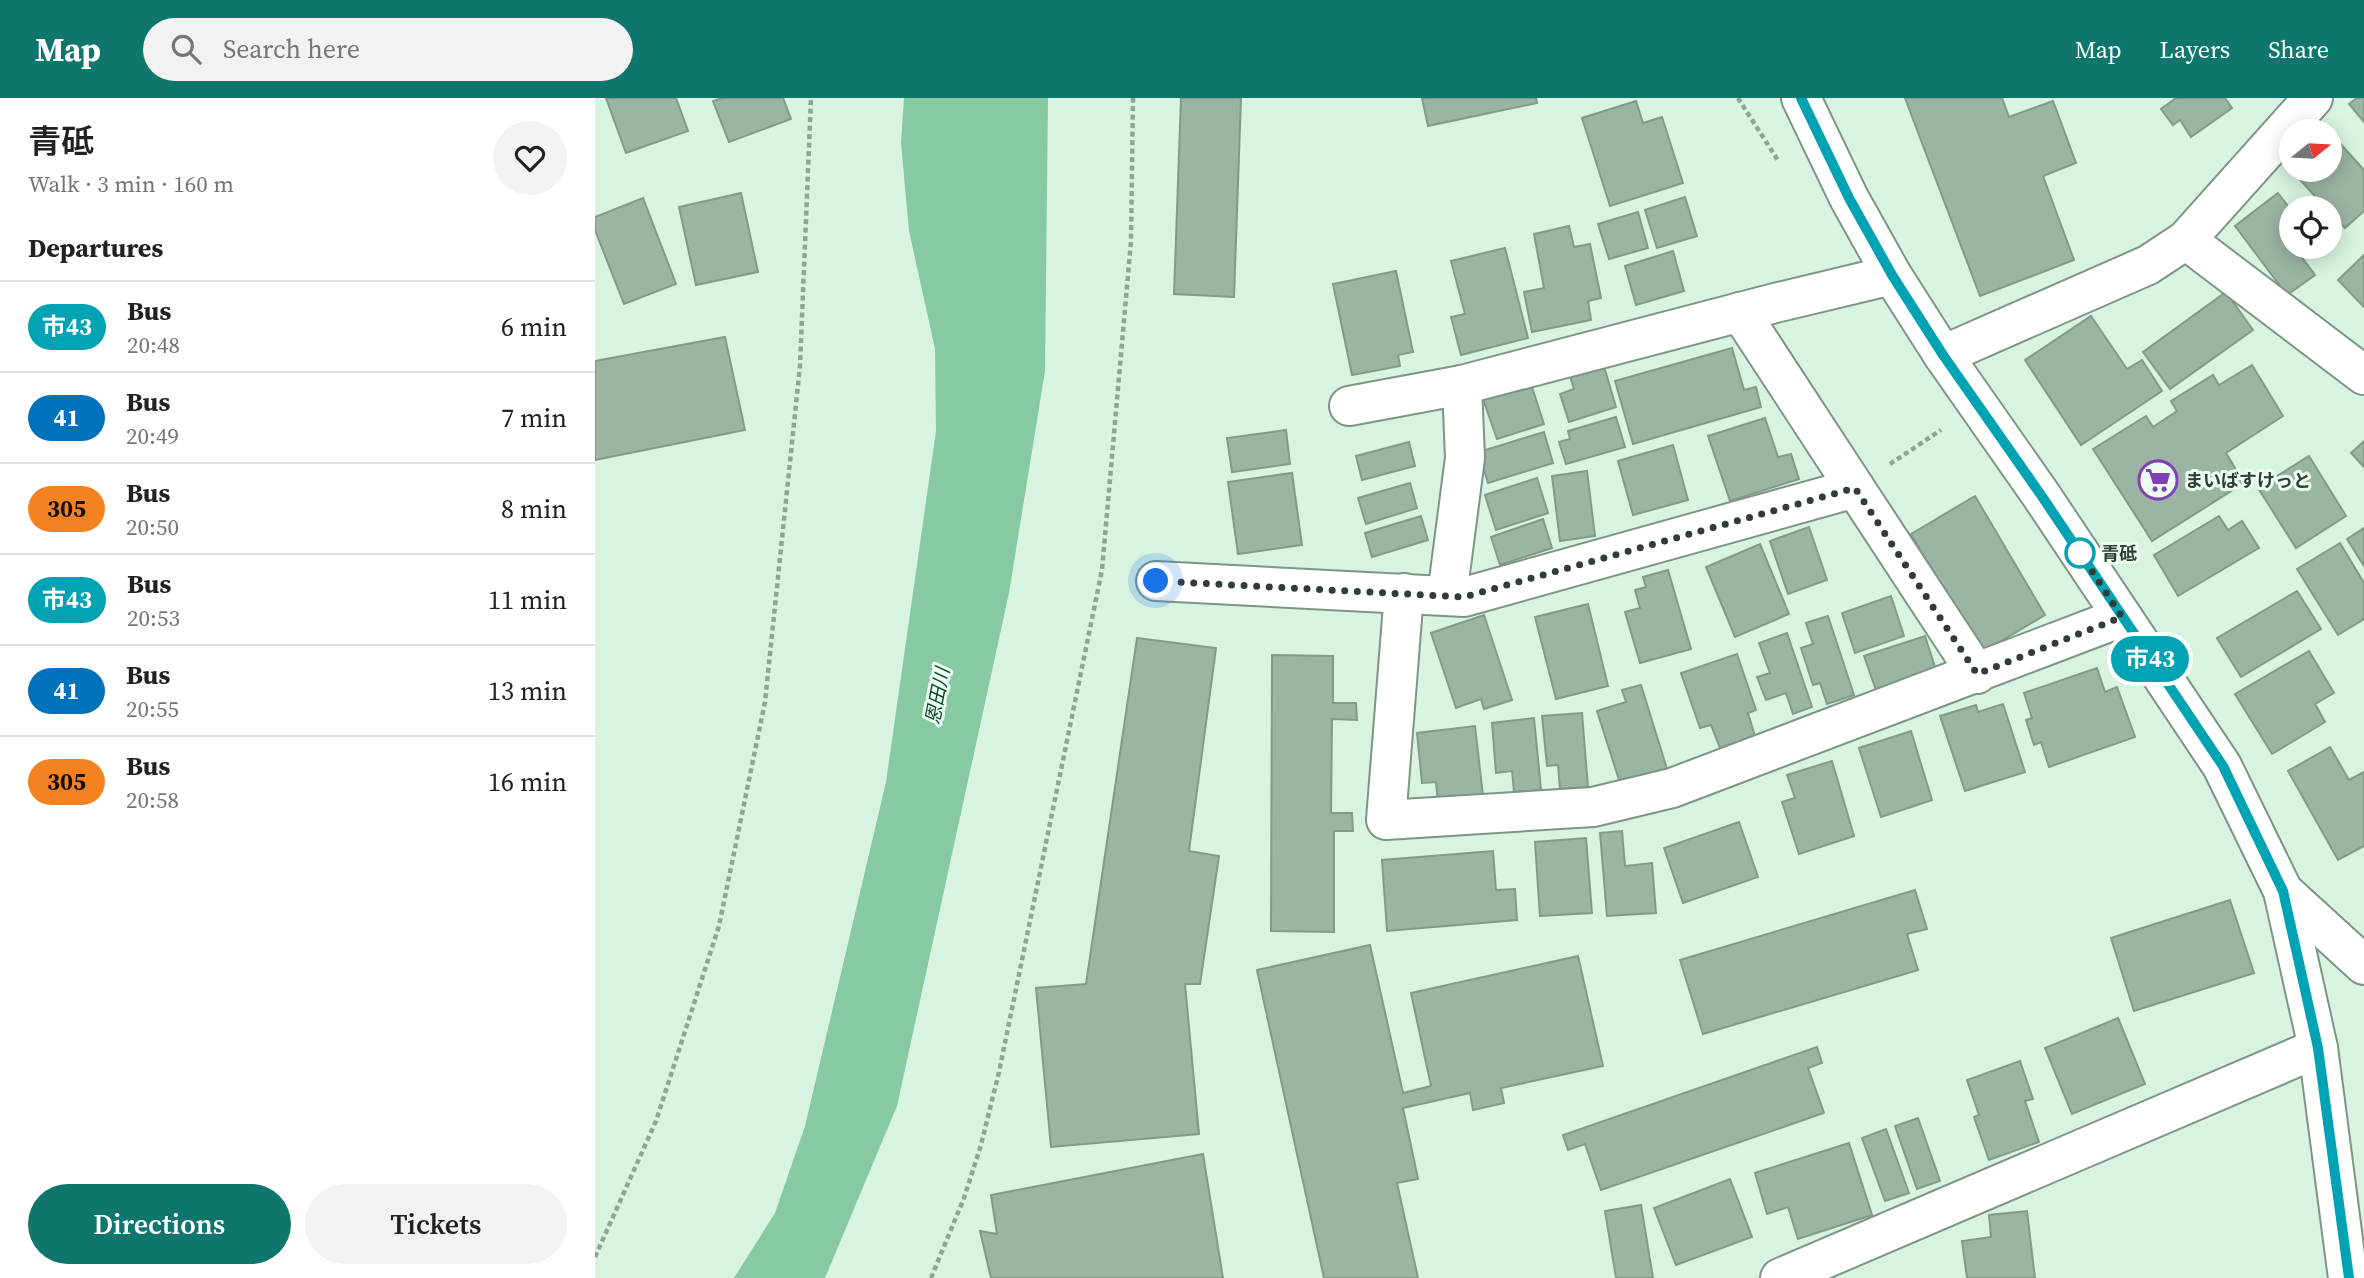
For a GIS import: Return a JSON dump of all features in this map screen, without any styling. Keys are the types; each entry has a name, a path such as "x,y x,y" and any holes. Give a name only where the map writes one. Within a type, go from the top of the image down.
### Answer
{"street":[{"path":"1801,98 1849,198 1892,275 1943,355 2041,495 2223,766 2283,891 2318,1048 2349,1278"},
{"path":"1943,355 2148,265 2186,240 2313,98"},
{"path":"2186,240 2364,375"},
{"path":"1349,406 1462,385 1892,275"},
{"path":"1740,312 1977,674"},
{"path":"1447,596 1465,458 1462,385"},
{"path":"1156,581 1464,597 1855,488"},
{"path":"1404,593 1386,820 1593,807 1672,789 2122,617"},
{"path":"2283,891 2364,965"},
{"path":"1780,1278 2318,1048"}],"path":[{"path":"595,1257 656,1121 719,926 765,702 800,366 811,98"},
{"path":"931,1278 964,1198 984,1133 1037,890 1101,570 1131,242 1133,98"},
{"path":"1101,570 1109,570"}],"water":[{"name":"恩田川","path":"904,98 1048,98 1045,371 1009,593 897,1106 825,1278 734,1278 775,1213 805,1126 886,782 936,431 935,349 909,231 901,143"}],"building":[{"path":"606,98 676,98 688,131 626,153"},
{"path":"722,98 783,98 791,119 729,142 713,101"},
{"path":"1181,98 1241,98 1234,297 1174,294"},
{"path":"1422,98 1536,98 1537,103 1428,126"},
{"path":"1905,98 2002,98 2009,117 2053,101 2076,163 2043,176 2074,260 1980,296"},
{"path":"2176,98 2225,98 2232,108 2191,137 2180,120 2173,125 2161,109"},
{"path":"2357,98 2364,98 2364,122 2349,104"},
{"path":"1636,101 1643,123 1662,117 1683,183 1610,206 1582,118"},
{"path":"2342,145 2364,170 2364,211 2345,228 2342,225 2342,196 2315,196 2302,182 2342,182"},
{"path":"741,193 758,272 696,285 679,207"},
{"path":"2278,193 2280,196 2279,259 2303,259 2315,275 2287,295 2235,226"},
{"path":"1685,197 1697,236 1657,248 1645,210"},
{"path":"643,198 676,284 624,304 595,230 595,217"},
{"path":"1638,212 1648,248 1609,259 1598,224"},
{"path":"1569,226 1574,247 1590,244 1601,298 1588,301 1591,320 1532,332 1524,292 1544,288 1534,234"},
{"path":"1505,248 1528,338 1461,355 1451,317 1465,314 1451,261"},
{"path":"1673,251 1684,291 1636,305 1625,266"},
{"path":"2364,255 2364,307 2338,280"},
{"path":"1396,271 1413,352 1398,355 1400,366 1352,375 1333,284"},
{"path":"2226,292 2253,330 2170,389 2143,352"},
{"path":"2091,316 2127,369 2142,360 2162,391 2081,445 2025,360"},
{"path":"725,337 745,430 595,460 595,361"},
{"path":"1732,348 1744,390 1756,387 1761,407 1633,444 1615,381"},
{"path":"1603,363 1616,407 1569,422 1560,394 1574,389 1569,373"},
{"path":"2252,365 2283,416 2226,453 2244,483 2152,541 2093,449 2146,416 2153,427 2177,411 2171,401 2213,375 2219,385"},
{"path":"1531,384 1544,424 1497,439 1483,399"},
{"path":"1616,417 1625,447 1566,464 1559,442 1570,439 1568,431"},
{"path":"1765,418 1778,457 1791,454 1799,479 1730,501 1708,436"},
{"path":"1286,430 1290,464 1232,472 1227,438"},
{"path":"1544,432 1553,463 1488,483 1479,452"},
{"path":"2364,441 2364,467 2351,453"},
{"path":"1409,442 1415,466 1362,480 1356,456"},
{"path":"1673,445 1688,500 1633,515 1618,461"},
{"path":"2309,456 2346,516 2296,548 2258,488"},
{"path":"1587,471 1595,536 1560,541 1552,476"},
{"path":"1292,473 1302,545 1238,554 1228,482"},
{"path":"1537,478 1548,513 1496,530 1485,495"},
{"path":"1410,483 1417,508 1366,524 1358,498"},
{"path":"1975,496 2045,615 1981,653 1911,534"},
{"path":"1421,516 1428,540 1372,557 1365,533"},
{"path":"2219,516 2228,530 2242,521 2259,548 2178,596 2154,555"},
{"path":"1543,519 1552,548 1500,565 1491,537"},
{"path":"1809,527 1827,580 1788,594 1770,541"},
{"path":"2364,528 2364,566 2347,539"},
{"path":"2340,543 2364,583 2364,619 2338,635 2297,569"},
{"path":"1760,544 1789,614 1735,637 1706,567"},
{"path":"1668,570 1691,649 1640,663 1625,612 1640,608 1635,590 1646,587 1643,577"},
{"path":"2297,591 2321,629 2241,677 2217,638"},
{"path":"1891,596 1904,636 1855,653 1842,613"},
{"path":"1588,604 1608,686 1556,699 1535,617"},
{"path":"1484,615 1512,700 1484,709 1481,699 1456,708 1431,633"},
{"path":"1828,616 1854,695 1827,704 1820,683 1813,685 1801,648 1813,644 1806,623"},
{"path":"1787,633 1812,707 1793,714 1786,693 1766,700 1757,677 1770,673 1759,643"},
{"path":"1925,636 1936,670 1876,690 1864,656"},
{"path":"1137,638 1216,648 1189,851 1219,856 1200,984 1185,984 1199,1134 1051,1147 1036,988 1086,984"},
{"path":"2309,651 2334,693 2315,704 2325,722 2272,754 2235,694"},
{"path":"1737,654 1756,710 1748,713 1755,736 1720,748 1711,725 1700,728 1681,673"},
{"path":"1272,655 1333,656 1333,703 1356,703 1357,720 1332,719 1331,813 1352,813 1353,831 1334,831 1334,932 1271,931"},
{"path":"2097,668 2105,692 2117,687 2135,737 2049,767 2041,742 2034,745 2026,720 2032,718 2024,693"},
{"path":"1641,685 1667,769 1620,783 1597,711 1626,702 1622,690"},
{"path":"2003,704 2025,772 1965,791 1940,716 1976,705 1978,712"},
{"path":"1582,713 1588,787 1560,789 1558,765 1547,766 1542,716"},
{"path":"1534,718 1541,790 1514,792 1512,771 1496,773 1492,723"},
{"path":"1475,726 1483,796 1438,802 1436,782 1422,783 1417,733"},
{"path":"1911,731 1932,800 1881,817 1859,748"},
{"path":"2330,747 2349,780 2364,772 2364,846 2338,860 2288,771"},
{"path":"1832,761 1854,836 1799,854 1782,802 1795,798 1787,775"},
{"path":"1739,822 1758,877 1683,903 1664,848"},
{"path":"1622,831 1625,866 1652,863 1656,913 1607,916 1600,833"},
{"path":"1586,838 1592,913 1540,916 1535,842"},
{"path":"1493,851 1496,890 1515,889 1517,920 1387,931 1382,860"},
{"path":"1915,890 1927,929 1907,934 1918,970 1703,1034 1680,960"},
{"path":"2230,900 2254,973 2134,1011 2111,938"},
{"path":"1370,945 1403,1093 1431,1086 1411,993 1578,956 1603,1066 1501,1088 1504,1103 1473,1110 1470,1093 1403,1108 1418,1179 1397,1183 1418,1278 1324,1278 1257,970"},
{"path":"2118,1018 2145,1084 2072,1114 2045,1048"},
{"path":"1817,1047 1822,1063 1808,1068 1824,1113 1601,1190 1585,1144 1568,1150 1563,1135"},
{"path":"2020,1061 2033,1099 2025,1101 2039,1142 1989,1160 1974,1117 1979,1115 1967,1080"},
{"path":"1918,1118 1940,1181 1917,1189 1895,1126"},
{"path":"1886,1129 1909,1193 1885,1201 1862,1138"},
{"path":"1849,1143 1872,1215 1798,1239 1788,1207 1767,1214 1755,1173"},
{"path":"1203,1154 1223,1278 991,1278 980,1231 997,1234 991,1195"},
{"path":"1730,1179 1752,1237 1676,1265 1654,1208"},
{"path":"1641,1205 1653,1278 1616,1278 1605,1211"},
{"path":"2027,1211 2035,1278 1967,1278 1962,1241 1991,1237 1989,1215"}],"bus line":[{"name":"市43","path":"1801,98 1849,198 1892,275 1943,355 2041,495 2223,766 2283,891 2318,1048 2349,1278"}],"place":[{"name":"まいばすけっと","path":"2158,480"},
{"name":"青砥","path":"2080,553"}],"route":[{"path":"1156,581 1464,597 1855,488 1977,674 2122,617 2080,553"}]}
